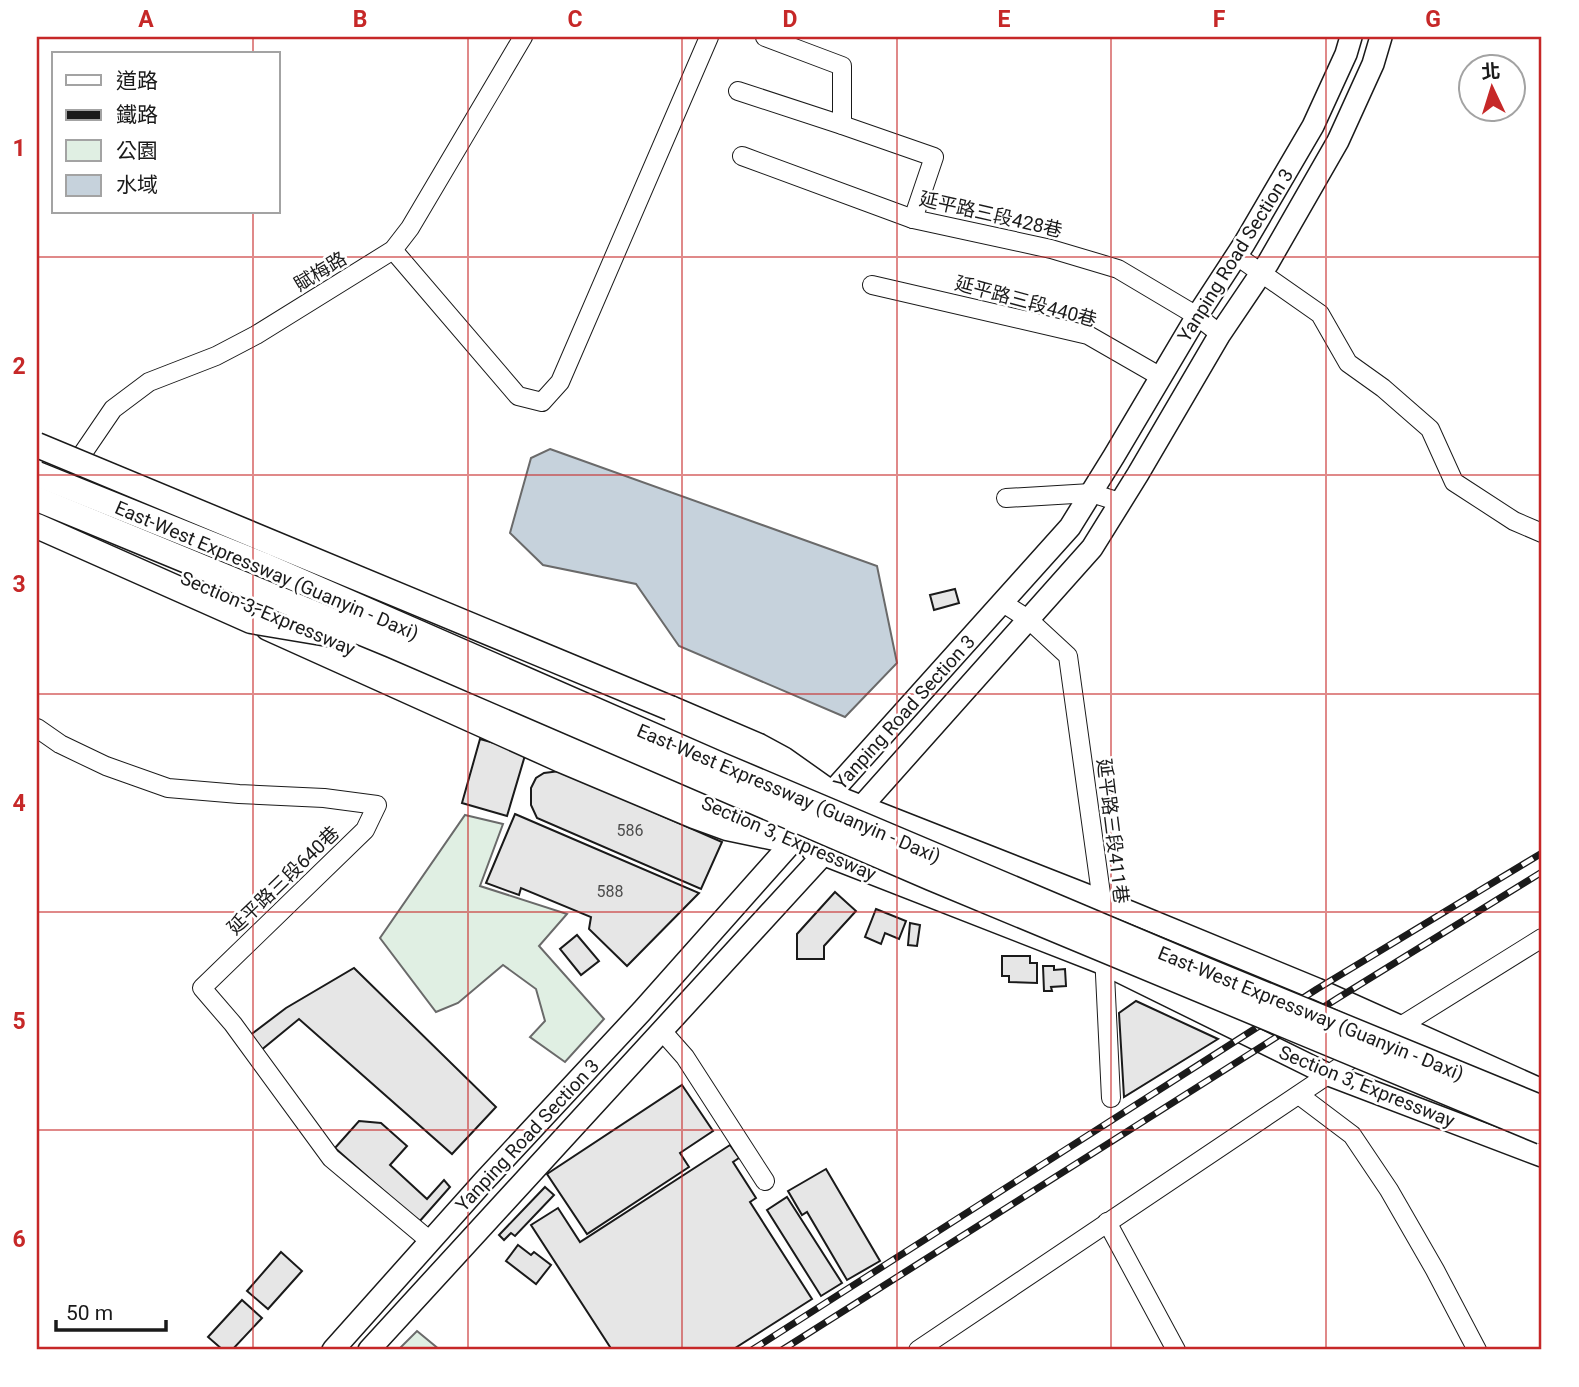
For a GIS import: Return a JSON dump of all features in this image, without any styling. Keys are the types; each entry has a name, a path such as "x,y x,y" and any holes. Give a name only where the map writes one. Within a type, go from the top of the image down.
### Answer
{"highway":[{"path":"37,445 759,746 783,759 831,793"},
{"path":"37,454 266,566"},
{"name":"East-West Expressway (Guanyin - Daxi)","path":"37,474 266,566 721,765 1542,1108"},
{"path":"38,514 251,621 561,760 694,817 727,828 794,842"},
{"name":"East-West Expressway (Guanyin - Daxi)","path":"38,514 391,645 931,878 1542,1132"},
{"path":"251,621 391,645"}],"main road":[{"name":"Yanping Road Section 3","path":"332,1350 794,842 831,793 1070,527 1197,316 1237,256 1313,126 1351,37"},
{"name":"Yanping Road Section 3","path":"369,1350 823,855 862,806 1092,548 1338,141 1373,64 1381,37"},
{"path":"37,454 76,460 790,777 1304,984 1542,1090"},
{"name":"Section 3, Expressway","path":"38,514 823,855 1104,964 1329,1075 1542,1156"},
{"path":"642,1011 662,1031"},
{"path":"484,1181 506,1202"}],"street":[{"name":"賦梅路","path":"76,460 114,410 149,382 216,356 256,335 393,250 410,228 523,37"},
{"path":"393,250 518,396 542,402 560,382 709,37"},
{"path":"765,37 842,66 842,125"},
{"path":"738,91 934,157 913,219"},
{"name":"延平路三段428巷","path":"742,156 913,219 1051,249 1118,269 1197,316 1220,334"},
{"path":"1237,256 1320,314 1348,363 1383,388 1430,429 1454,482 1514,520 1542,533"},
{"name":"延平路三段440巷","path":"872,285 1088,335 1161,377"},
{"path":"37,433 76,460"},
{"path":"1006,498 1091,493 1120,502"},
{"name":"延平路三段411巷","path":"1003,603 1028,619 1068,656 1102,901 1111,1098"},
{"name":"延平路三段640巷","path":"37,729 60,744 106,766 169,788 324,798 377,805 365,830 202,988 233,1024 331,1158 430,1241"},
{"path":"975,914 1004,862"},
{"path":"918,1350 1401,1026 1542,938"},
{"path":"662,1031 685,1057 765,1181"},
{"path":"1299,1095 1352,1135 1396,1201 1477,1350"},
{"path":"1107,1222 1176,1350"}],"green space":[{"path":"465,815 503,824 480,886 567,914 539,946 604,1019 565,1062 530,1037 545,1021 536,989 503,965 458,1003 436,1012 380,938"},
{"path":"417,1331 440,1350 398,1350"}],"water":[{"path":"550,449 877,566 897,663 845,717 679,646 636,584 543,565 510,533 531,458"}],"building":[{"path":"955,589 959,603 934,610 930,595"},
{"path":"480,739 526,752 507,816 462,803"},
{"path":"560,771 722,842 701,889 537,818 531,805 531,788 536,778 544,773"},
{"path":"515,814 699,893 627,966 589,929 591,917 521,888 519,895 486,883"},
{"path":"835,892 856,911 824,946 824,959 797,959 797,934"},
{"path":"876,909 906,921 899,939 885,933 881,944 865,937"},
{"path":"910,923 920,925 917,946 908,945"},
{"path":"577,935 599,961 581,975 560,949"},
{"path":"1002,956 1030,956 1030,963 1037,963 1037,983 1009,982 1009,976 1002,976"},
{"path":"1043,966 1054,966 1054,970 1065,969 1066,986 1051,987 1052,991 1044,991"},
{"path":"354,968 496,1107 452,1154 299,1019 260,1051 249,1036 286,1008"},
{"path":"1136,1001 1218,1039 1124,1097 1119,1013"},
{"path":"682,1085 713,1131 680,1153 689,1167 587,1234 547,1174"},
{"path":"359,1121 381,1123 407,1146 390,1165 427,1199 444,1180 450,1187 419,1222 335,1148"},
{"path":"730,1145 739,1158 733,1162 756,1198 750,1202 812,1299 732,1350 612,1350 531,1225 558,1208 580,1242"},
{"path":"826,1169 880,1261 847,1280 807,1212 802,1215 788,1191"},
{"path":"545,1187 554,1195 515,1236 511,1233 504,1240 499,1235"},
{"path":"787,1197 842,1283 821,1296 767,1210"},
{"path":"518,1245 531,1255 534,1252 551,1265 536,1284 506,1261"},
{"path":"281,1252 302,1271 268,1309 247,1291"},
{"path":"242,1300 262,1318 232,1350 223,1350 208,1337"}],"railway":[{"path":"752,1350 1317,989 1542,853"},
{"path":"782,1350 1542,872"}]}
